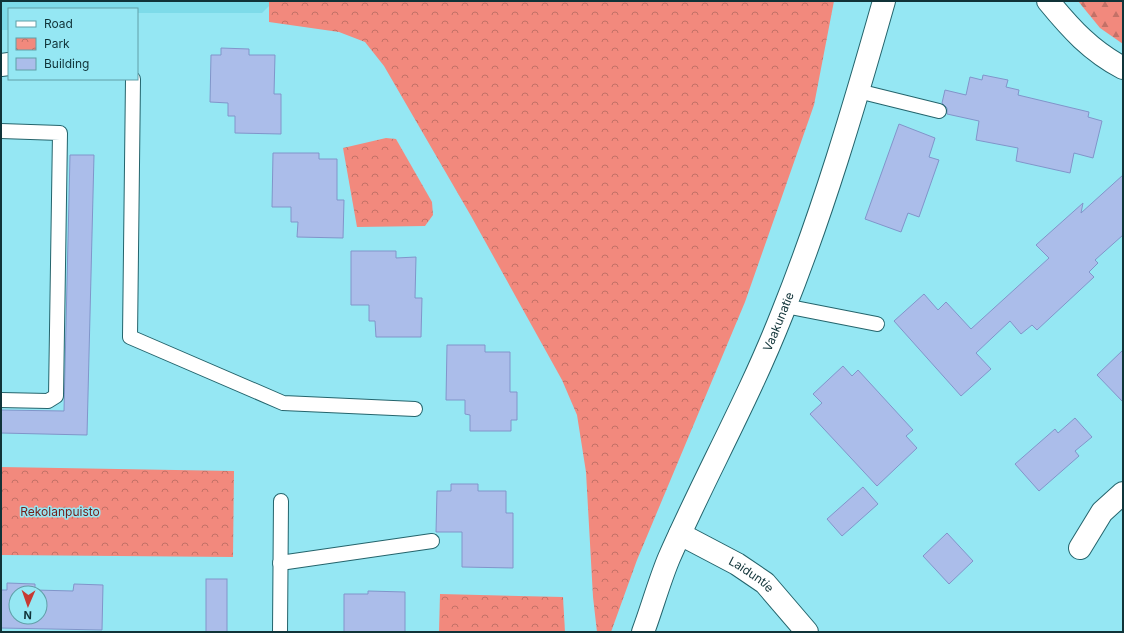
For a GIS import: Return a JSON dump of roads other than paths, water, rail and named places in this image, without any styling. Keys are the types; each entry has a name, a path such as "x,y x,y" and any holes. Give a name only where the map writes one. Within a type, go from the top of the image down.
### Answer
{"street":[{"name":"Vaakunatie","path":"643,632 668,559 738,416 812,240 839,159 884,1"},
{"path":"1048,1 1074,33 1104,58 1123,68"},
{"path":"1080,548 1102,512 1123,494"},
{"name":"Laiduntie","path":"680,534 737,564 765,583 807,632"}],"lane":[{"path":"133,80 130,337 283,403 415,409"},
{"path":"858,90 940,111"},
{"path":"1,131 60,132 56,396 48,401 1,400"},
{"path":"785,306 877,324"},
{"path":"280,632 281,501"},
{"path":"280,563 432,541"}],"park label":[{"name":"Rekolanpuisto","path":"60,512"}]}
